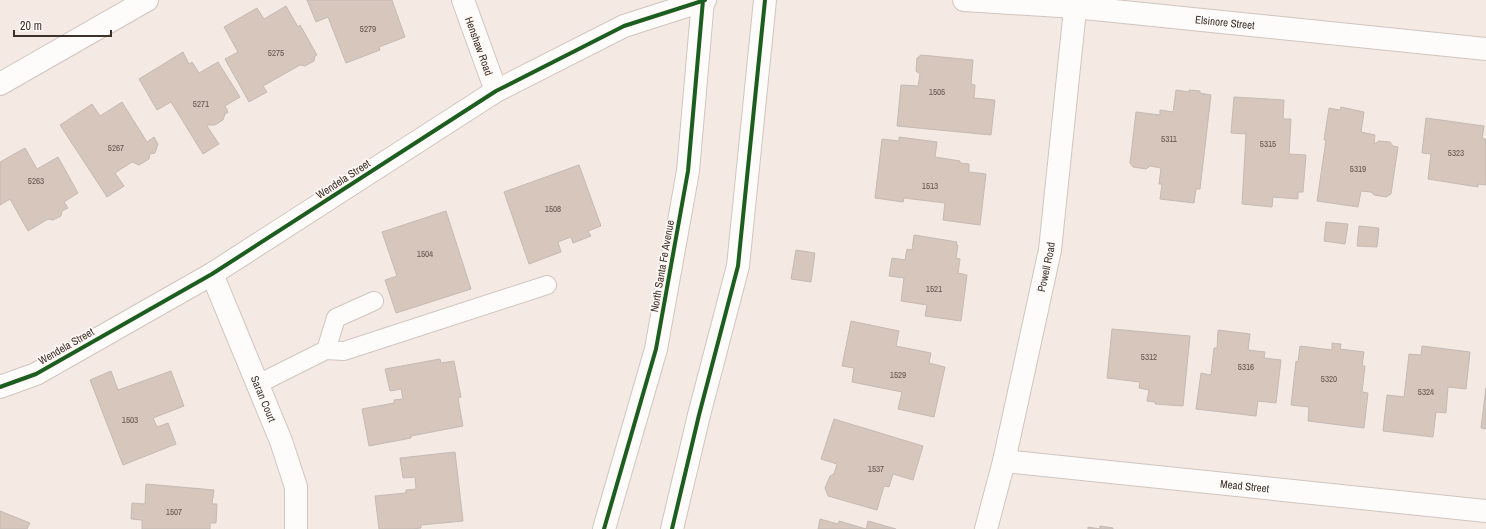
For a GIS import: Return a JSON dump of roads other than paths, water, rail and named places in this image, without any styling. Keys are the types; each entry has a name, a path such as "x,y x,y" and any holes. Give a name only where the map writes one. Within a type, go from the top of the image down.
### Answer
{"street":[{"path":"0,84 147,0"},
{"name":"Henshaw Road","path":"462,0 496,91"},
{"name":"Wendela Street","path":"0,386 36,374 212,274 496,91 624,26 704,0"},
{"name":"North Santa Fe Avenue","path":"604,529 656,349 688,171 704,0"},
{"path":"672,529 699,415 738,266 765,0"},
{"name":"Elsinore Street","path":"964,0 1075,4 1486,49"},
{"name":"Powell Road","path":"986,529 1004,461 1050,250 1075,4"},
{"name":"Saran Court","path":"212,274 282,441 296,487 296,529"},
{"name":"Mead Street","path":"1004,461 1486,511"}],"lane":[{"path":"258,384 326,350 344,351 548,285"},
{"path":"326,350 336,318 374,301"}]}
